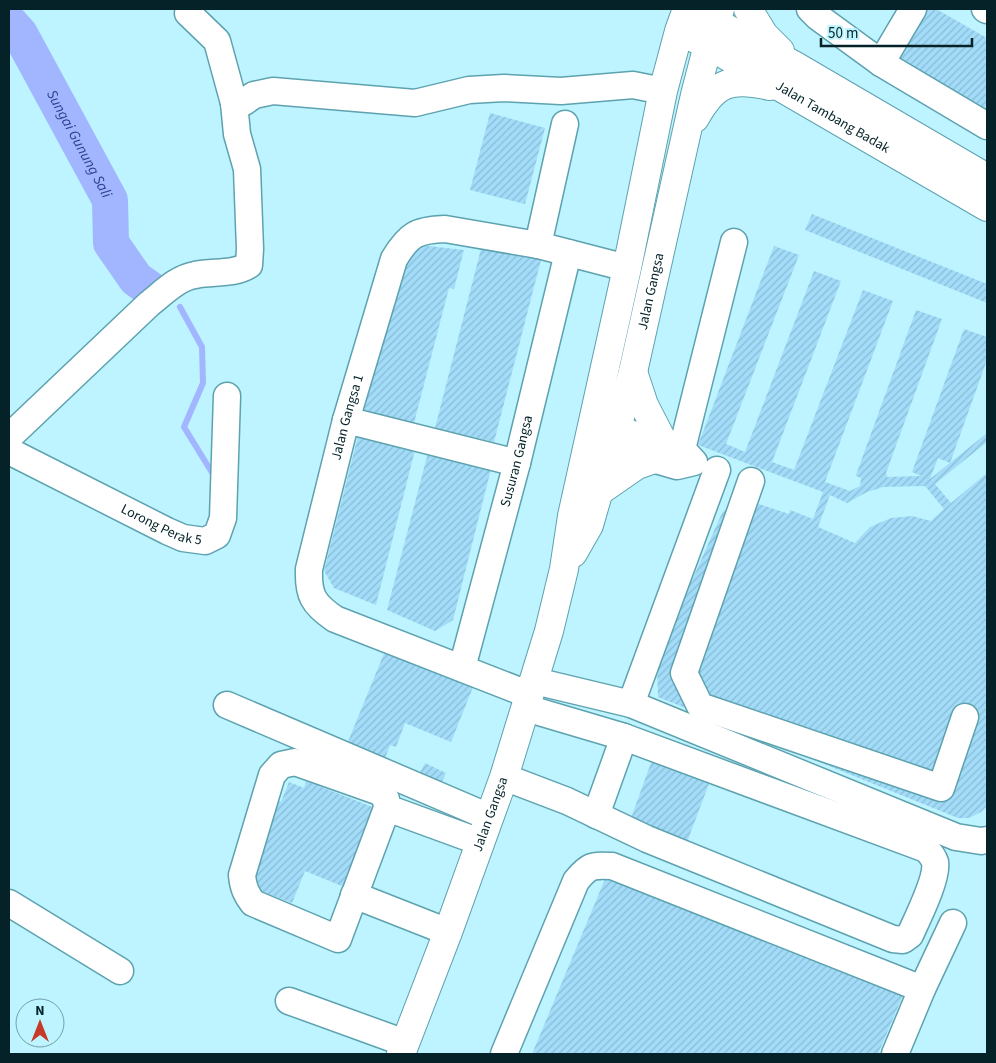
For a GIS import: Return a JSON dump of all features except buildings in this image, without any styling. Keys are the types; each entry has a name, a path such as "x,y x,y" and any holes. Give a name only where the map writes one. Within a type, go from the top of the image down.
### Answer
{"main road":[{"path":"748,9 764,35 797,67"},
{"name":"Jalan Tambang Badak","path":"684,16 714,25 797,67 987,178"},
{"name":"Jalan Gangsa","path":"564,569 589,525 598,492 602,435 627,268 664,91 684,16"},
{"name":"Jalan Tambang Badak","path":"714,25 781,89 984,205"},
{"name":"Jalan Gangsa","path":"403,1048 448,932 504,777 530,694 564,569 572,516 602,435 633,372 714,25"},
{"path":"688,131 708,96 724,85 736,81 751,82 781,89"},
{"path":"598,492 637,465 667,451 644,405 633,372"}],"street":[{"path":"810,9 818,17 881,63 987,126"},
{"path":"881,63 910,10"},
{"path":"9,437 149,304 173,284 193,275 241,270 249,265 247,169 237,134 234,103 217,41 188,13"},
{"path":"234,103 244,102 254,95 273,91 415,103 469,90 504,88 560,91 633,85 664,91"},
{"path":"538,245 565,124"},
{"name":"Jalan Gangsa 1","path":"530,694 335,619 321,610 312,599 308,584 309,569 346,420 394,259 404,243 415,234 445,229 538,245 627,268"},
{"path":"602,435 667,451 734,242"},
{"name":"Susuran Gangsa","path":"462,668 517,463 568,253"},
{"name":"Lorong Perak 5","path":"9,451 183,538 205,541 217,534 223,518 227,396"},
{"path":"346,420 517,463"},
{"path":"631,704 717,470"},
{"path":"751,481 684,674 700,706 941,788 965,716"},
{"path":"530,694 631,704 956,837 981,841 987,840"},
{"path":"504,777 566,801 647,839 894,939 904,940 910,935 934,876 935,864 932,856 926,849 624,737 530,694"},
{"path":"227,705 489,817"},
{"path":"596,815 624,737"},
{"path":"295,762 380,792 386,799 387,808 338,939 253,903 246,895 242,875 272,775 281,765 295,762"},
{"path":"387,808 480,842"},
{"path":"504,1054 576,880 584,871 594,865 612,866 922,989"},
{"path":"354,895 448,932"},
{"path":"9,903 120,971"},
{"path":"894,1054 953,923"},
{"path":"289,1001 403,1048"}],"waterway":[{"name":"Sungai Gunung Sali","path":"9,22 20,34 110,200 111,243 136,279 153,291"},
{"path":"180,307 202,347 203,383 184,427 216,479"}]}
